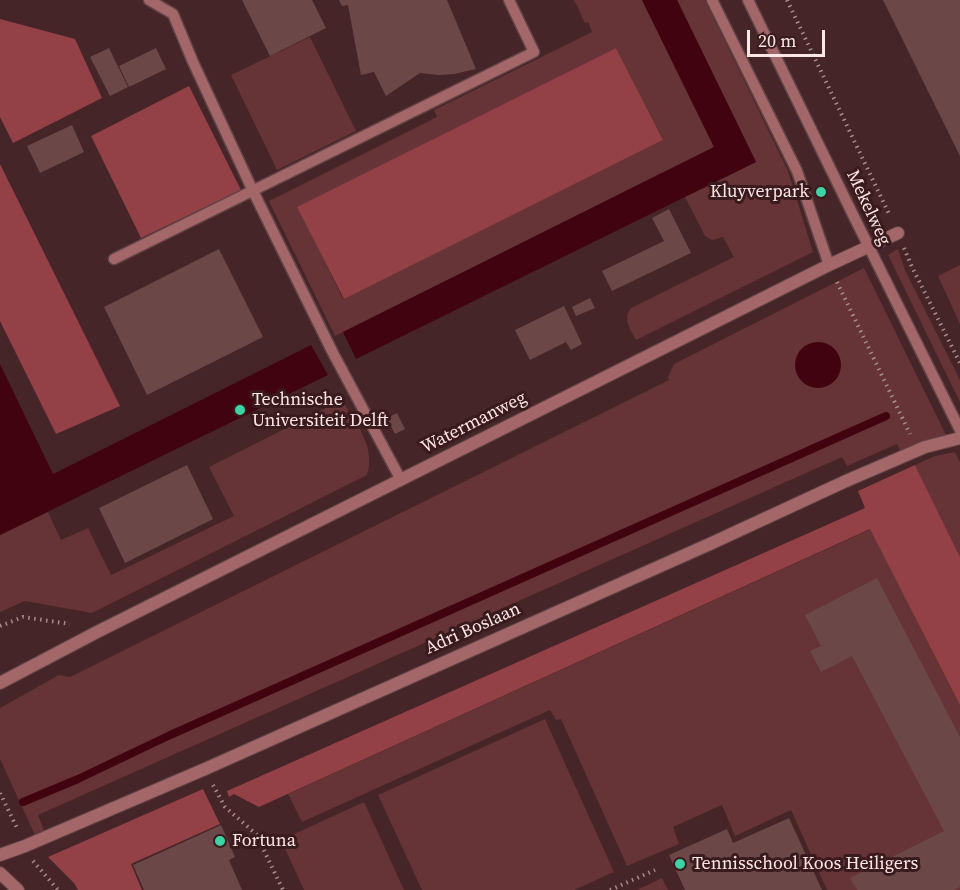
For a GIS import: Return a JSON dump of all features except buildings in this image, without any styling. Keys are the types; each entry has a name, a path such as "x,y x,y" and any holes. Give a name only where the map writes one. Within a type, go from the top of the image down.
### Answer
{"street":[{"name":"Watermanweg","path":"0,683 97,632 829,265 898,233"},
{"name":"Adri Boslaan","path":"0,855 205,768 918,450 960,438"},
{"path":"0,873 18,890"}],"lane":[{"path":"149,0 173,14 253,191 333,353 401,480"},
{"path":"114,259 534,52 509,0"},
{"path":"712,0 797,171 829,265"},
{"name":"Mekelweg","path":"748,0 840,186 867,247 960,430"}],"path":[{"name":"Mekelweg","path":"787,0 912,267 960,363"},
{"path":"829,265 918,450"},
{"path":"0,626 23,617 69,624 97,632"},
{"path":"205,768 225,807 256,834 283,890"},
{"path":"0,794 34,863 58,890"},
{"path":"610,890 655,870"}],"shaded area":[{"path":"574,0 642,0 714,147 335,336 269,201 437,117 434,110 592,32 588,22 585,23","holes":["616,48 663,140 343,299 298,207"]},
{"path":"642,0 677,0 756,162 356,359 343,332 714,147"},
{"path":"677,0 705,0 788,171 813,252 636,340 627,320 631,308 734,257 723,237 712,240 705,236 685,197 756,162"},
{"path":"0,19 75,39 102,98 13,143 0,117"},
{"path":"310,37 356,131 277,170 231,75"},
{"path":"616,48 663,140 344,299 297,207"},
{"path":"189,86 241,190 141,238 91,136"},
{"path":"0,164 120,406 56,434 0,321"},
{"path":"898,249 905,270 960,380 960,402 888,255"},
{"path":"960,265 960,324 938,276"},
{"path":"864,268 946,435 900,450 897,444 847,466 842,457 38,815 44,830 35,835 0,759 0,708 59,675 70,677 669,380 668,377 674,364","holes":["809,344 840,360 840,371 835,379 828,385 818,388 799,351"]},
{"path":"818,342 834,349 841,365 834,381 818,388 802,381 795,365 802,349"},
{"path":"311,345 328,375 0,535 0,364 53,474"},
{"path":"342,400 367,445 369,464 367,475 92,613 25,601 0,612 0,535 48,512 61,540 88,528 111,575 234,516 209,467"},
{"path":"955,452 960,462 960,557 915,465 935,456"},
{"path":"915,465 960,557 960,705 870,529 259,807 234,794 229,797 227,791 865,508 858,491"},
{"path":"871,529 960,705 960,890 827,890 791,810 735,836 722,805 673,827 679,844 627,866 561,719 556,720 550,710 302,822 288,794"},
{"path":"545,719 614,872 574,890 422,890 378,795"},
{"path":"203,789 220,824 131,864 142,890 78,890 48,857"},
{"path":"364,802 404,890 304,890 281,840"},
{"path":"662,878 668,890 637,890"}],"waterway":[{"path":"23,802 886,416"}],"place":[{"name":"Kluyverpark","path":"821,192"},
{"name":"Technische Universiteit Delft","path":"240,410"},
{"name":"Fortuna","path":"220,841"},
{"name":"Tennisschool Koos Heiligers","path":"680,864"}]}
